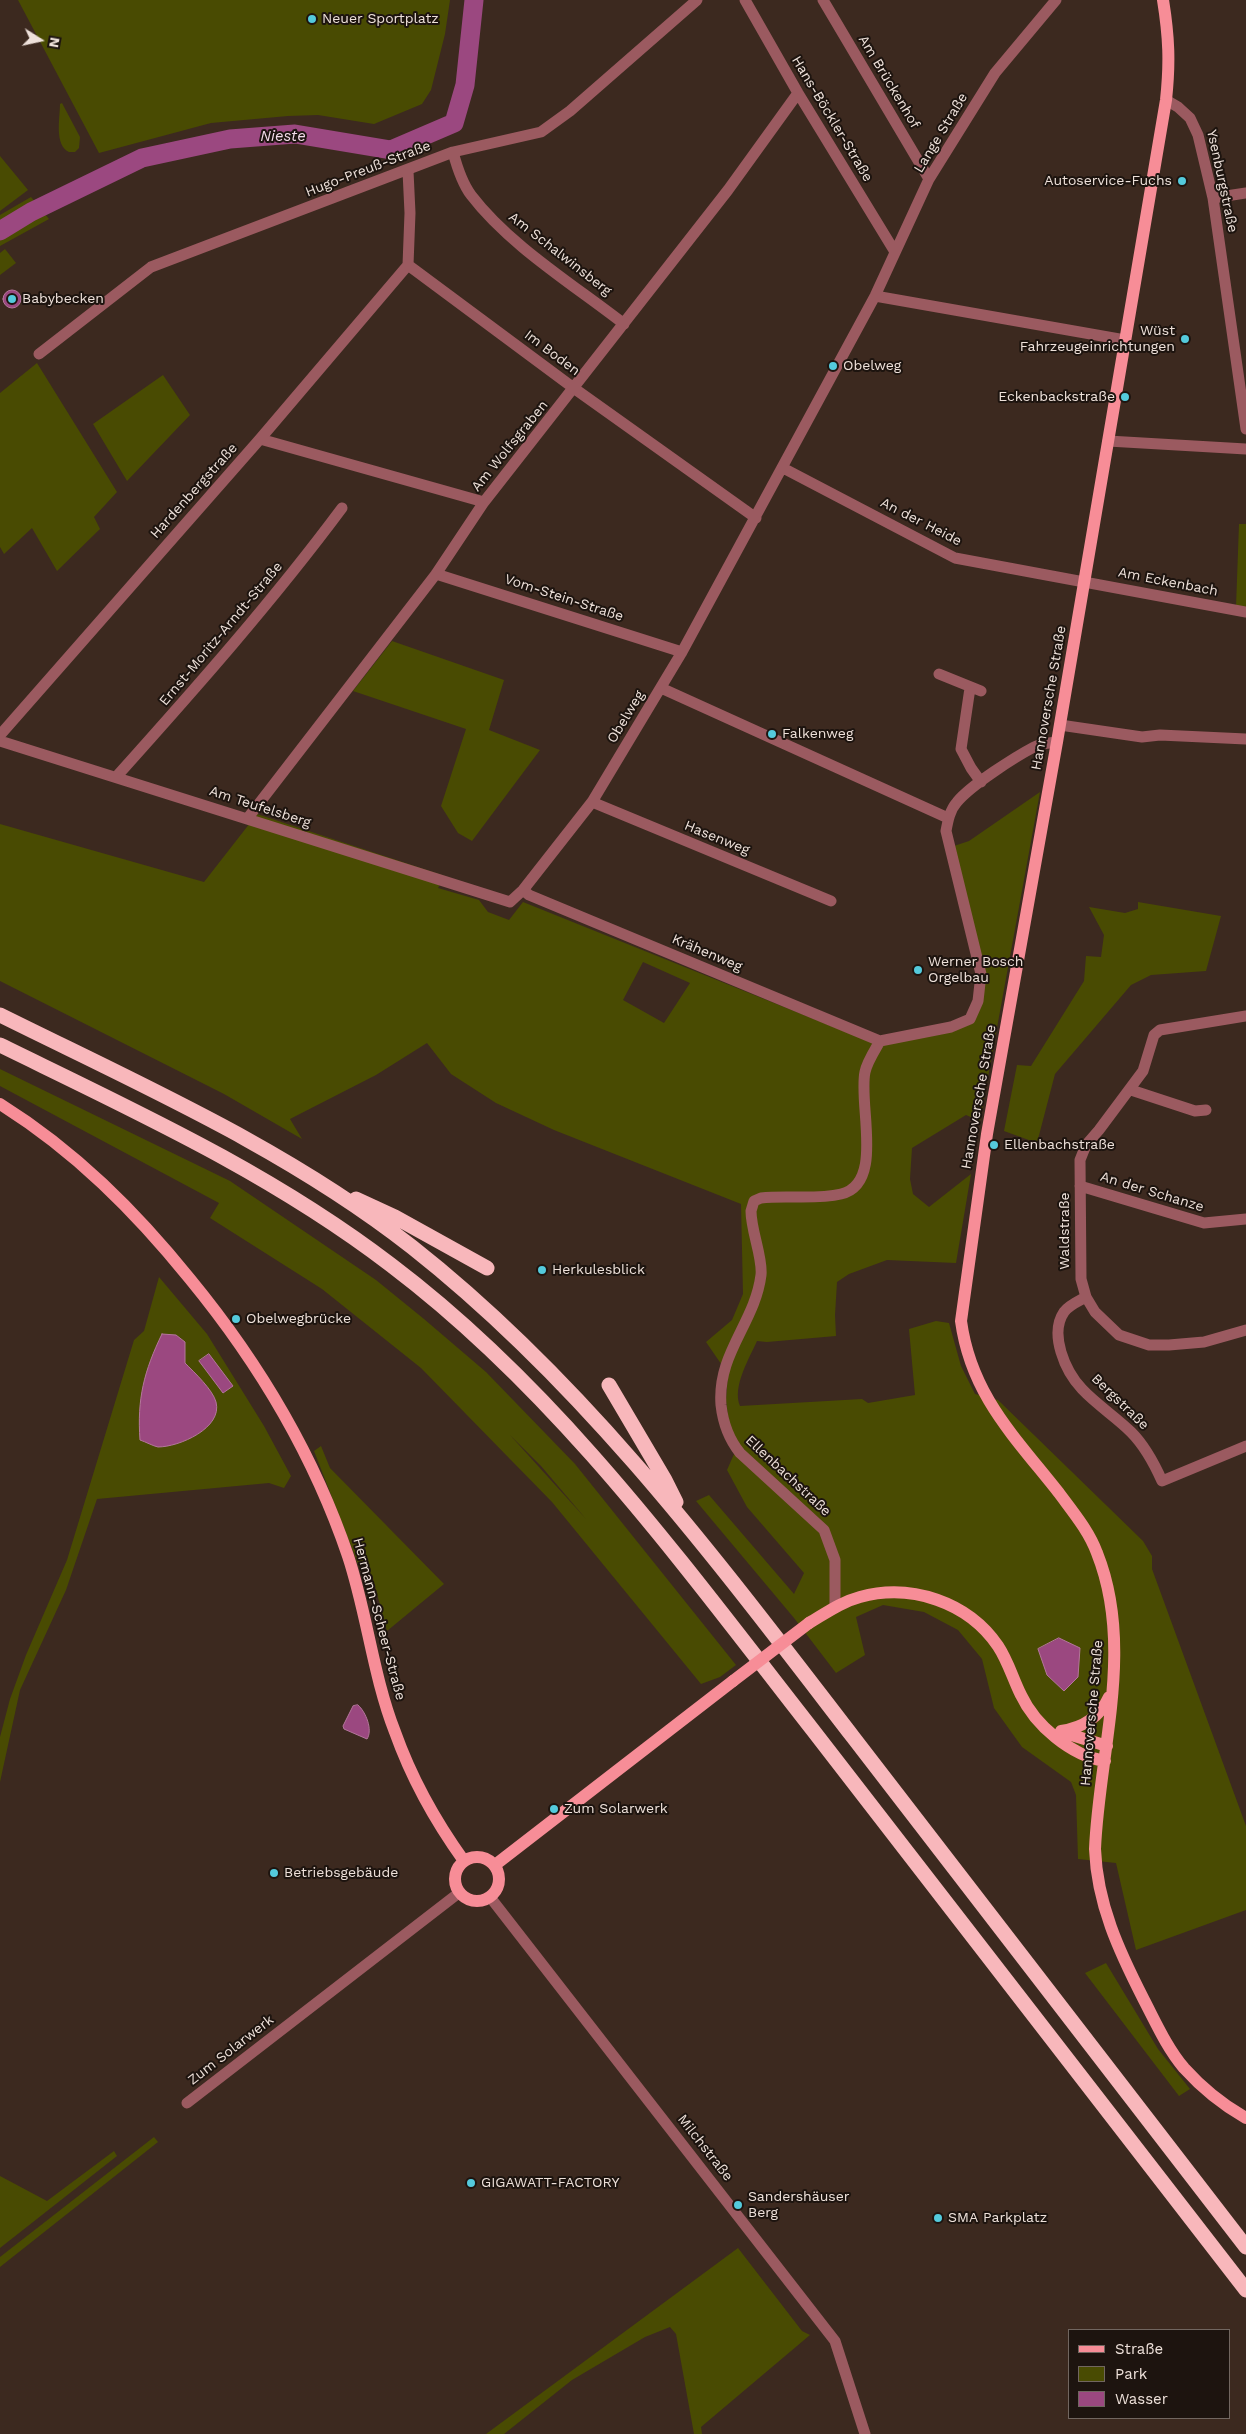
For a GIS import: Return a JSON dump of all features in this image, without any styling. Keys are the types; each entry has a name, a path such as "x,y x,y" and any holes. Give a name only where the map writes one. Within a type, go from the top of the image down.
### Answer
{"highway":[{"path":"0,1015 187,1107 322,1183 395,1217 488,1268"},
{"path":"0,1045 177,1131 308,1205 392,1265 467,1328 518,1375 569,1429 666,1542 1246,2290"},
{"path":"322,1183 410,1246 485,1309 537,1357 627,1454 686,1524 822,1697 1246,2247"},
{"path":"609,1384 665,1480 686,1524"}],"main road":[{"name":"Hannoversche Straße","path":"1162,0 1168,33 1170,65 1166,100 1060,725 987,1134 962,1299 961,1322 965,1348 982,1390 1004,1423 1082,1524 1097,1553 1112,1608 1115,1646 1096,1836 1096,1863 1100,1896 1110,1928 1123,1959 1173,2054 1208,2092 1246,2118"},
{"name":"Hermann-Scheer-Straße","path":"0,1104 34,1126 78,1160 135,1215 216,1311 272,1391 310,1463 340,1533 356,1585 394,1732 409,1766 441,1826 464,1861"},
{"path":"495,1865 809,1623 836,1606 865,1596 896,1592 927,1596 955,1608 974,1620 991,1636 1005,1657 1025,1704 1074,1751 1089,1758 1105,1761"},
{"path":"1061,1731 1077,1728 1098,1714 1107,1701 1112,1685"},
{"path":"1048,1728 1106,1746"},
{"path":"480,1857 495,1865 500,1881 496,1891 490,1897 482,1901 472,1901 460,1892 456,1885 455,1876 458,1868 464,1861 480,1857"}],"street":[{"name":"Hugo-Preuß-Straße","path":"39,354 151,267 454,152 541,132 570,111 697,0"},
{"name":"Hans-Böckler-Straße","path":"745,0 798,93 895,252"},
{"name":"Am Brückenhof","path":"823,0 929,179"},
{"name":"Lange Straße","path":"875,296 929,179 995,73 1056,0"},
{"name":"Am Wolfsgraben","path":"247,819 436,574 484,502 728,190 798,93"},
{"name":"Ysenburgstraße","path":"1166,100 1184,111 1196,127 1213,198 1246,429"},
{"name":"Am Schalwinsberg","path":"454,152 457,169 470,194 504,232 624,324"},
{"path":"408,171 410,213 408,265"},
{"path":"1213,198 1246,193"},
{"name":"Im Boden","path":"408,265 574,389 756,518"},
{"name":"Hardenbergstraße","path":"0,735 260,440 408,265"},
{"path":"875,296 1125,340"},
{"name":"Obelweg","path":"510,902 523,890 592,802 661,688 756,518 875,296"},
{"path":"260,440 484,502"},
{"path":"1108,441 1246,449"},
{"name":"An der Heide","path":"783,468 954,558 1084,581"},
{"name":"Ernst-Moritz-Arndt-Straße","path":"117,776 208,675 311,550 342,508"},
{"name":"Vom-Stein-Straße","path":"436,574 682,652"},
{"name":"Am Eckenbach","path":"1084,581 1246,612"},
{"path":"939,674 975,689 961,749 981,782"},
{"path":"661,688 948,818"},
{"path":"1060,725 1142,737 1160,735 1246,739"},
{"name":"Am Teufelsberg","path":"0,741 117,776 510,902"},
{"path":"880,1041 951,1027 970,1019 978,1001 981,974 946,831 948,818 957,802 981,782 1035,747 1045,743 1057,742"},
{"name":"Hasenweg","path":"592,802 831,901"},
{"name":"Krähenweg","path":"523,890 529,895 880,1041"},
{"name":"Waldstraße","path":"1246,1016 1160,1030 1154,1035 1143,1071 1086,1145 1080,1160 1080,1280 1086,1297 1095,1312 1119,1335 1149,1344 1169,1345 1204,1342 1246,1330"},
{"name":"Ellenbachstraße","path":"836,1606 834,1589 835,1560 824,1530 752,1467 733,1444 722,1422 721,1383 723,1368 756,1298 761,1273 751,1222 754,1201 775,1197 842,1194 861,1181 867,1160 863,1108 865,1071 880,1041"},
{"path":"1130,1090 1195,1111 1206,1110"},
{"name":"An der Schanze","path":"1080,1186 1204,1224 1246,1219"},
{"name":"Bergstraße","path":"1086,1297 1065,1311 1060,1321 1057,1335 1065,1362 1081,1389 1131,1432 1144,1447 1162,1480 1246,1446"},
{"name":"Zum Solarwerk","path":"187,2103 460,1892"},
{"name":"Milchstraße","path":"490,1897 835,2341 865,2434"}],"green space":[{"path":"18,0 450,0 445,34 431,90 422,104 374,124 318,115 211,123 99,153"},
{"path":"62,103 80,137 79,148 75,152 69,152 61,144 59,123 60,104"},
{"path":"0,156 28,190 0,211"},
{"path":"31,197 49,219 0,246 0,215"},
{"path":"5,249 16,263 0,275 0,253"},
{"path":"37,363 117,492 94,517 100,529 57,571 32,528 4,554 0,547 0,393"},
{"path":"163,375 190,415 127,481 93,424"},
{"path":"1239,524 1246,524 1246,608 1236,607"},
{"path":"392,641 504,680 489,730 540,750 472,841 458,833 441,806 466,729 353,691"},
{"path":"1040,792 980,1121 966,1115 912,1148 910,1179 913,1194 929,1207 971,1174 956,1263 887,1260 849,1274 837,1282 836,1336 767,1342 757,1341 742,1373 738,1398 740,1406 862,1399 868,1403 915,1395 909,1329 936,1321 949,1323 961,1366 975,1394 998,1400 1143,1541 1152,1556 1152,1569 1246,1826 1246,1910 1136,1950 1116,1863 1078,1859 1076,1795 1071,1782 1022,1747 994,1708 982,1659 958,1630 924,1612 883,1605 856,1617 865,1655 836,1673 794,1618 696,1501 709,1495 794,1594 804,1573 747,1507 727,1470 738,1445 729,1423 726,1400 728,1374 706,1342 732,1320 743,1294 741,1204 554,1130 496,1103 451,1074 427,1043 376,1075 290,1119 302,1139 224,1094 0,981 0,824 204,882 257,814 445,876 438,888 479,900 488,912 509,920 523,902 861,1038 951,1032 982,1004 954,846 969,841","holes":["643,962 690,983 664,1023 623,1000"]},
{"path":"1138,902 1221,916 1206,971 1151,975 1131,985 1055,1074 1037,1143 1004,1131 1017,1065 1031,1066 1084,981 1086,956 1101,957 1104,935 1089,907 1125,913 1138,909"},
{"path":"0,1069 230,1181 376,1280 486,1372 575,1464 736,1665 720,1677 701,1684 552,1502 421,1368 322,1289 210,1218 219,1203 0,1086","holes":["510,1435 541,1466 586,1519"]},
{"path":"159,1277 207,1334 264,1426 291,1476 284,1488 269,1483 97,1499 66,1590 20,1690 0,1782 0,1737 10,1699 26,1655 67,1560 134,1340 144,1331","holes":["208,1355 232,1386 224,1393 200,1361"]},
{"path":"321,1446 330,1468 444,1584 387,1631 372,1575 363,1577 314,1451"},
{"path":"1106,1963 1158,2049 1190,2089 1179,2096 1085,1973"},
{"path":"154,2137 158,2142 0,2267 0,2257"},
{"path":"114,2151 117,2156 0,2248 0,2176 47,2201"},
{"path":"738,2248 802,2331 810,2335 701,2427 702,2434 694,2434 676,2334 670,2327 645,2337 572,2380 504,2434 486,2434"}],"water":[{"name":"Babybecken","path":"12,290 18,293 21,299 18,305 12,308 6,305 3,299 6,293"},
{"path":"162,1334 176,1335 185,1342 185,1363 211,1392 216,1402 216,1411 213,1420 198,1434 177,1444 158,1447 140,1440 139,1425 141,1398 146,1373"},
{"path":"209,1354 233,1386 223,1393 199,1361"},
{"path":"1059,1638 1080,1648 1078,1677 1064,1691 1047,1675 1038,1649"},
{"path":"358,1705 368,1721 369,1735 367,1739 344,1729 343,1726 353,1706"}],"waterway":[{"name":"Nieste","path":"0,231 31,212 142,158 230,139 295,134 391,150 454,123 465,85 474,0"}],"place":[{"name":"Neuer Sportplatz","path":"312,19"},
{"name":"Autoservice-Fuchs","path":"1182,181"},
{"name":"Babybecken","path":"12,299"},
{"name":"Wüst Fahrzeugeinrichtungen","path":"1185,339"},
{"name":"Obelweg","path":"833,366"},
{"name":"Eckenbackstraße","path":"1125,397"},
{"name":"Falkenweg","path":"772,734"},
{"name":"Werner Bosch Orgelbau","path":"918,970"},
{"name":"Ellenbachstraße","path":"994,1145"},
{"name":"Herkulesblick","path":"542,1270"},
{"name":"Obelwegbrücke","path":"236,1319"},
{"name":"Zum Solarwerk","path":"554,1809"},
{"name":"Betriebsgebäude","path":"274,1873"},
{"name":"GIGAWATT-FACTORY","path":"471,2183"},
{"name":"Sandershäuser Berg","path":"738,2205"},
{"name":"SMA Parkplatz","path":"938,2218"}]}
